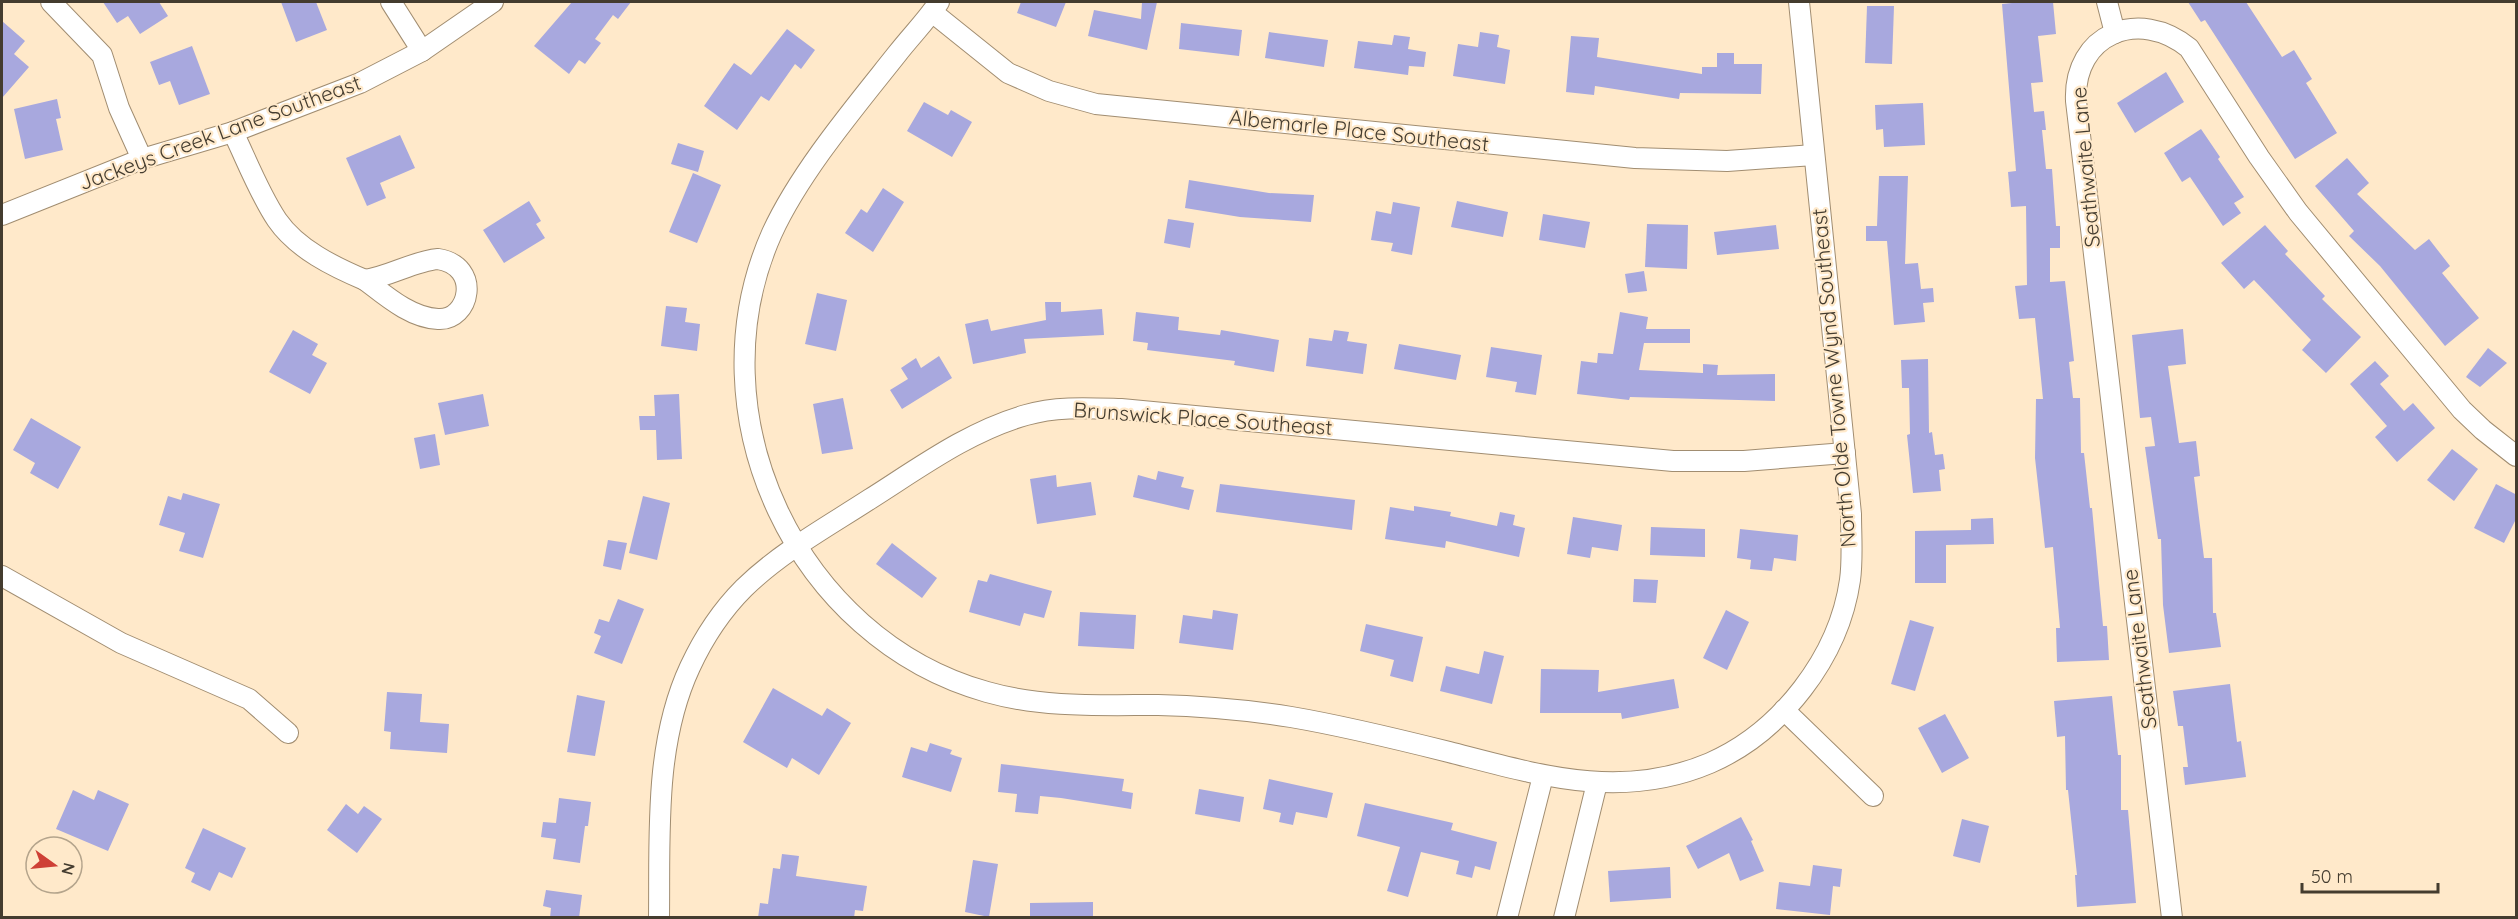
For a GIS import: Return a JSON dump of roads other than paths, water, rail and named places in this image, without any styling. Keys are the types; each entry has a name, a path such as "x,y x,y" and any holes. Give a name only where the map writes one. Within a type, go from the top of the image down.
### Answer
{"street":[{"path":"51,2 102,55 119,108 142,159"},
{"path":"391,2 422,51"},
{"name":"Jackeys Creek Lane Southeast","path":"2,215 142,159 233,132 360,83 422,51 493,2"},
{"name":"North Olde Towne Wynd Southeast","path":"936,7 804,176 776,226 760,267 746,331 744,361 750,422 763,477 772,501 795,546 846,609 888,644 941,675 990,693 1070,705 1205,707 1289,717 1394,738 1543,776 1597,783 1656,779 1689,771 1737,750 1784,710 1820,662 1844,607 1850,580 1852,553 1845,453 1799,2"},
{"path":"2107,2 2115,33"},
{"name":"Albemarle Place Southeast","path":"936,7 1008,73 1049,91 1096,104 1635,158 1727,161 1814,155"},
{"name":"Seathwaite Lane","path":"2172,918 2076,101 2077,76 2088,52 2101,40 2115,33 2139,29 2163,32 2177,38 2189,48 2259,157 2304,219 2462,410 2483,430 2517,456"},
{"path":"233,132 278,221 295,239 313,253 365,280 404,308 436,319 455,315 466,294 463,273 449,261 438,259 427,260 390,275 365,280"},
{"name":"Brunswick Place Southeast","path":"659,918 663,779 671,723 690,666 725,611 743,589 795,546 968,440 1026,414 1058,409 1154,411 1673,461 1735,461 1845,453"},
{"path":"2,576 121,643 249,699 288,733"},
{"path":"1784,710 1873,796"},
{"path":"1507,918 1543,776"},
{"path":"1564,918 1597,783"}]}
